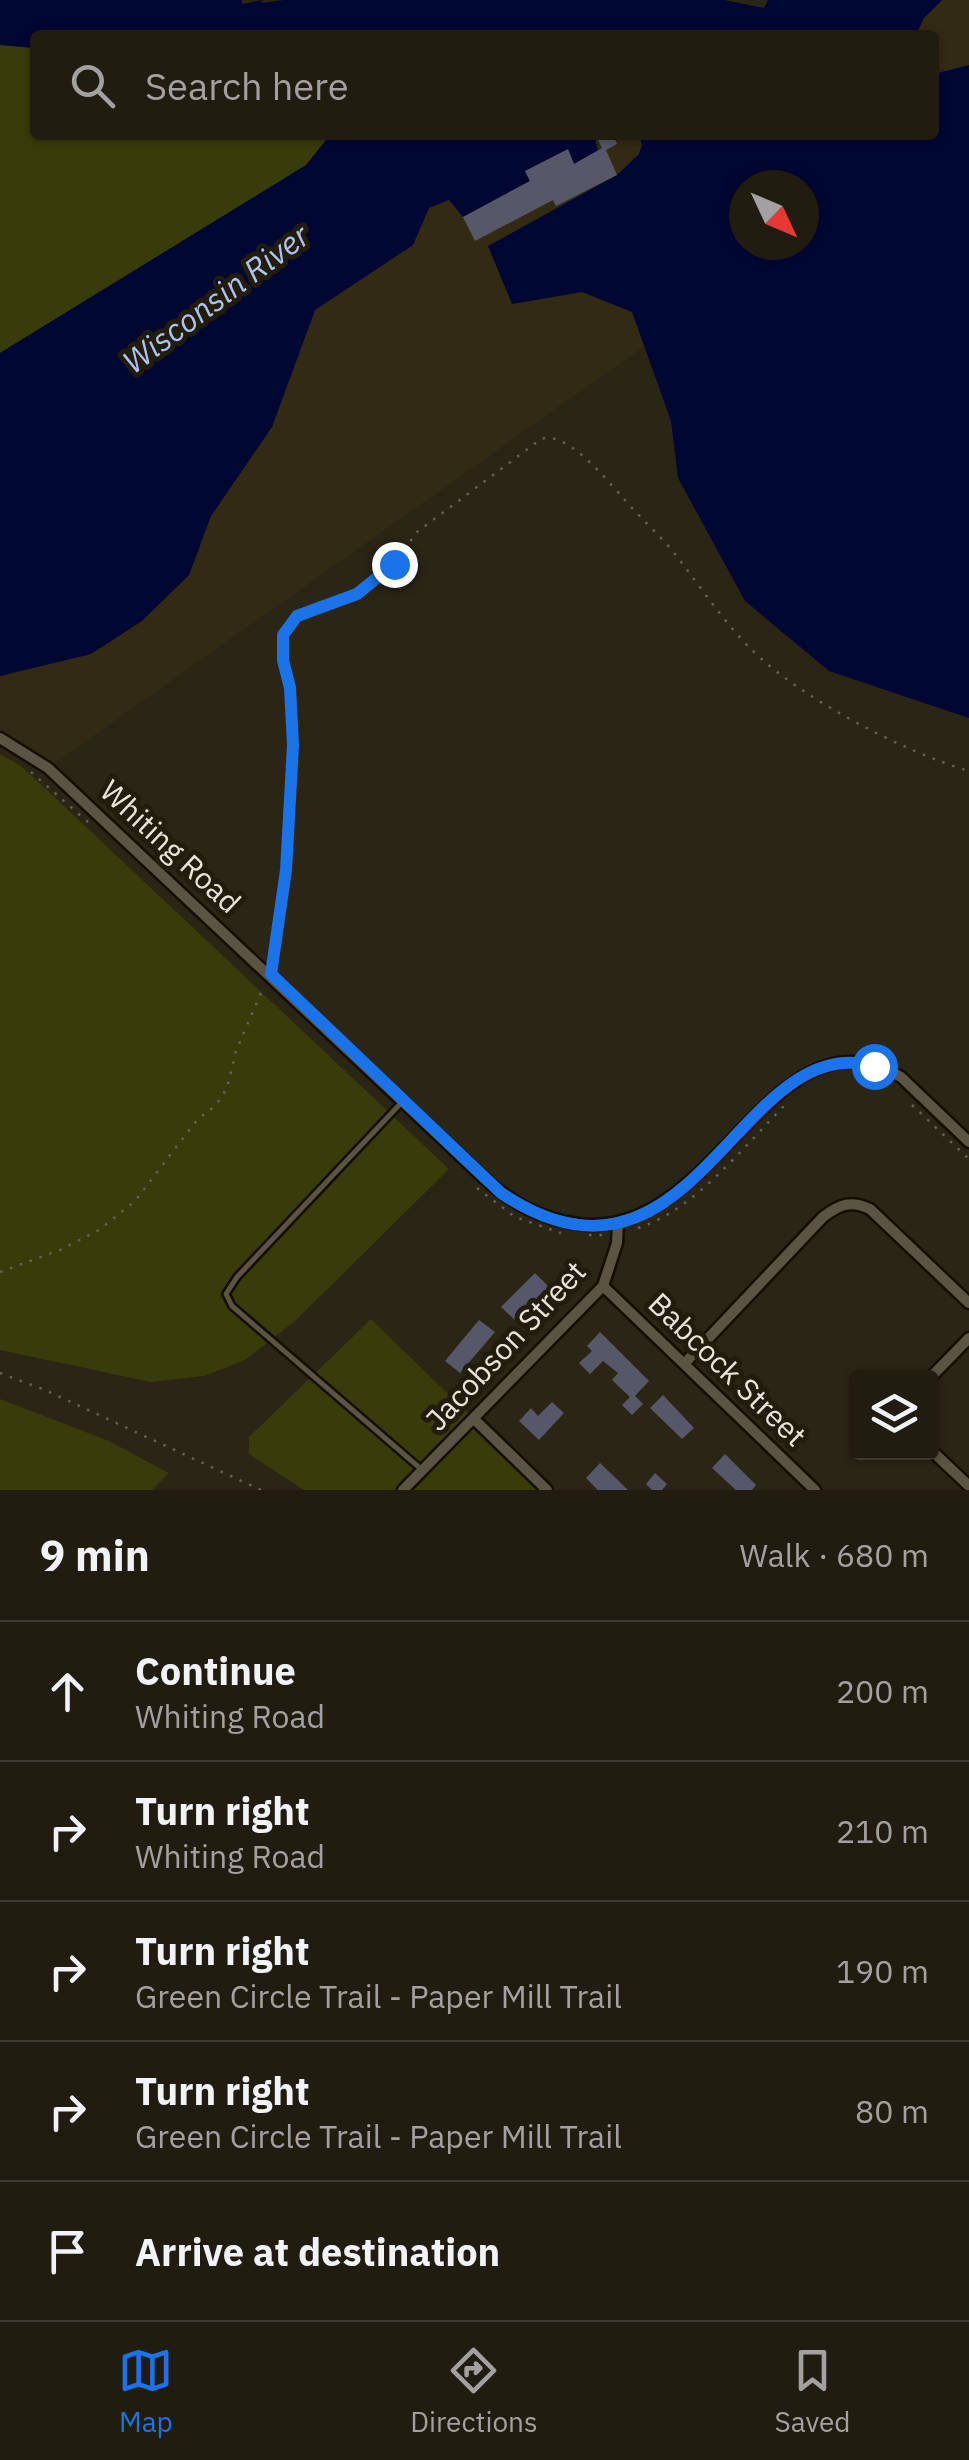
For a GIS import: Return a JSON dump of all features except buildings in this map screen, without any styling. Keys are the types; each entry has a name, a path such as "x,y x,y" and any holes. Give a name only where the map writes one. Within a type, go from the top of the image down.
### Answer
{"street":[{"name":"Whiting Road","path":"0,738 48,768 484,1178 516,1203 542,1216 618,1228 682,1190 785,1088 806,1072 831,1062 862,1062 888,1070 969,1142"},
{"path":"684,1364 824,1216 846,1203 870,1209 969,1303"},
{"name":"Jacobson Street","path":"403,1490 603,1286 618,1228"},
{"name":"Babcock Street","path":"603,1286 815,1490"},
{"path":"938,1370 969,1338"},
{"path":"474,1420 547,1490"},
{"path":"939,1457 969,1486"}],"lane":[{"path":"404,1100 237,1277 226,1294 232,1306 423,1470"}],"path":[{"path":"0,1272 60,1250 99,1230 135,1201 197,1120 228,1088 241,1040 271,974 286,870 293,745 283,635 297,616 346,600 371,585 394,564 417,532 541,439 562,438 591,464 674,552 706,598 771,669 794,686 898,741 969,770"},
{"path":"600,1236 618,1228 657,1221 680,1206 791,1100"},
{"path":"910,1103 969,1159"},
{"path":"0,1373 261,1490"}],"shaded area":[{"path":"942,0 969,0 969,69 939,80 939,30 918,30"},
{"path":"0,45 30,48 30,140 326,140 307,165 0,353"},
{"path":"595,140 640,140 642,145 639,154 617,175 512,304 582,292 632,312 646,345 48,768 0,738 0,676 90,654 189,575 211,516 272,427 315,310 413,245 429,208 530,181 525,171 568,149 598,150"},
{"path":"0,754 21,766 449,1169 294,1322 245,1360 204,1376 151,1382 0,1350"},
{"path":"371,1319 547,1490 304,1490 249,1454 249,1437"},
{"path":"0,1399 109,1441 169,1473 152,1490 0,1490"}],"water":[{"path":"0,0 241,0 243,4 262,0 261,3 724,0 764,8 768,0 942,0 918,30 30,30 30,48 0,45"},
{"path":"969,65 969,718 829,671 745,601 678,478 671,421 632,312 582,292 512,304 488,246 617,175 639,154 640,140 939,140 939,73"},
{"name":"Wisconsin River","path":"326,140 595,140 598,151 574,164 568,150 525,171 530,181 463,217 449,200 429,208 413,245 315,310 272,427 211,516 189,575 142,621 91,654 0,676 0,353 306,165"}],"route":[{"path":"394,564 346,600 297,616 283,635 293,745 286,870 271,974 501,1193 542,1216 567,1222 604,1225 656,1207 682,1190 806,1072 846,1060 874,1066"}]}
